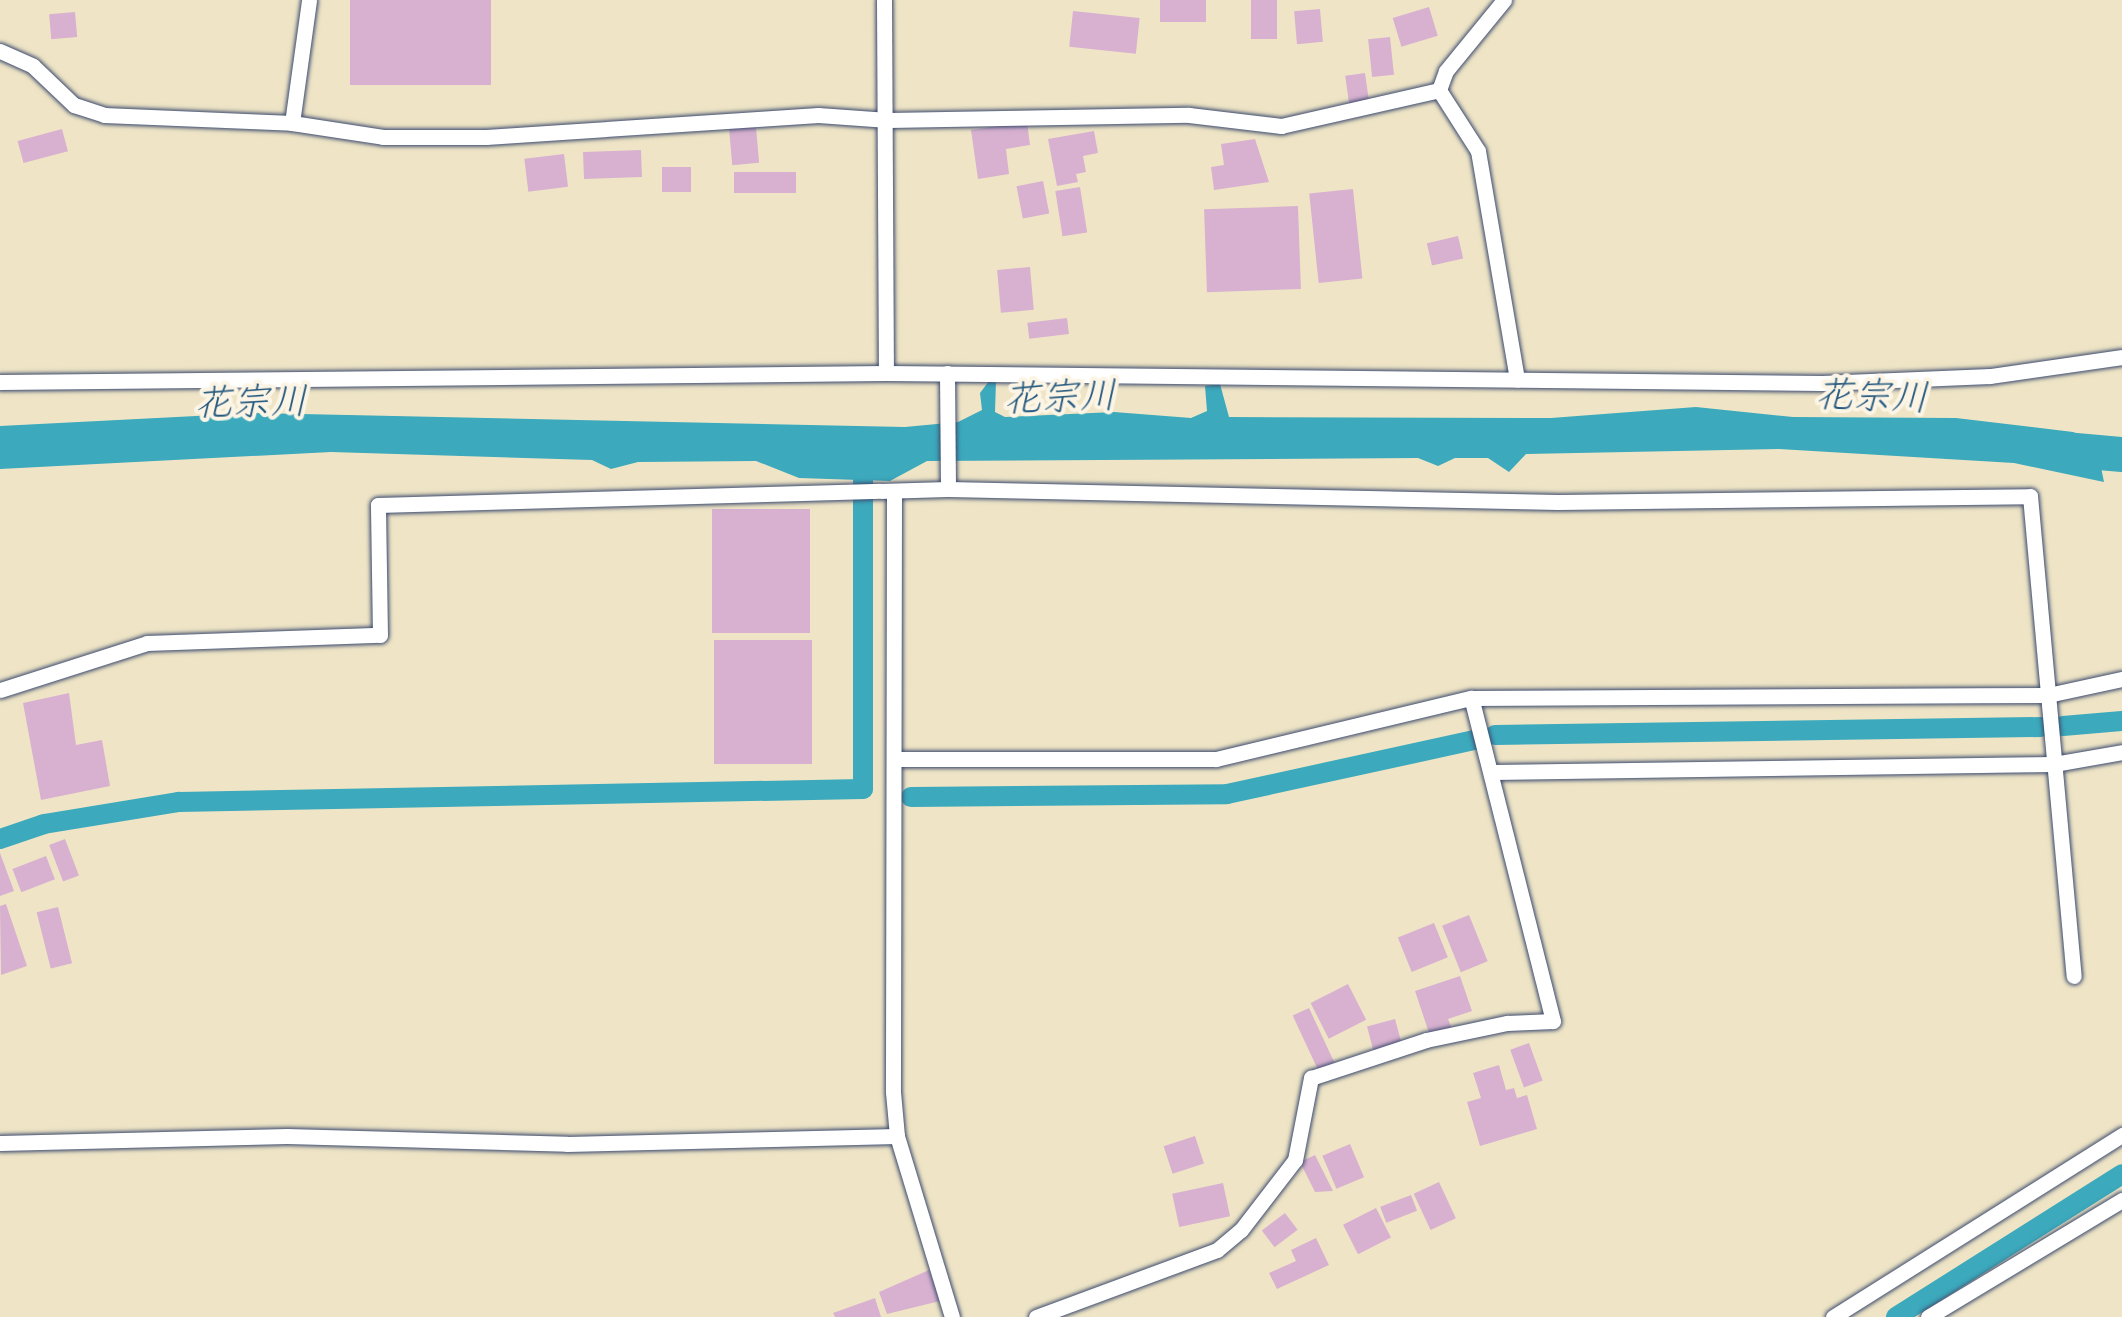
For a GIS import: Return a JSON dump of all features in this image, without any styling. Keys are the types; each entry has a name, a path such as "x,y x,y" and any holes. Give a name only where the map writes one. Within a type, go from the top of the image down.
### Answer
{"street":[{"path":"292,123 309,0"},
{"path":"884,0 886,373"},
{"path":"1439,90 1446,71 1504,0"},
{"path":"0,51 33,66 74,105 104,114 292,123 383,137 486,137 818,115 1189,116 1282,126 1439,90"},
{"path":"1439,90 1478,151 1517,380"},
{"path":"0,382 886,373 947,382 1822,383 1990,376 2122,357"},
{"path":"947,382 948,481"},
{"path":"0,690 147,644 380,635 378,505 894,494 948,481 1558,502 2030,496 2074,976"},
{"path":"894,494 897,760 892,1044 897,1136 952,1317"},
{"path":"897,760 1216,759 1471,698 2048,694 2122,679"},
{"path":"1036,1317 1217,1250 1241,1230 1295,1160 1311,1078 1426,1040 1507,1023 1553,1021 1493,772 1471,698"},
{"path":"1493,772 2054,764 2122,752"},
{"path":"1833,1317 2122,1135"},
{"path":"0,1143 287,1136 567,1144 897,1136"},
{"path":"1928,1317 2122,1200"}],"water":[{"path":"989,381 996,381 995,412 1005,417 1114,412 1191,418 1207,411 1205,386 1220,384 1229,417 1551,418 1696,407 1793,417 1956,418 2073,432 2096,442 2104,482 2014,463 1779,449 1526,454 1509,472 1488,458 1455,458 1438,466 1418,458 927,461 890,481 799,478 756,461 638,462 611,469 592,460 331,452 0,469 0,426 255,413 905,427 958,422 982,410 980,393"}],"building":[{"path":"350,0 491,0 491,85 350,85"},
{"path":"1160,0 1206,0 1206,22 1160,22"},
{"path":"1251,0 1277,0 1277,39 1251,39"},
{"path":"1429,7 1438,36 1401,47 1393,18"},
{"path":"1320,9 1323,42 1297,44 1294,11"},
{"path":"1073,11 1140,18 1136,54 1069,47"},
{"path":"75,12 77,37 51,39 49,14"},
{"path":"1390,37 1394,75 1372,77 1368,39"},
{"path":"1365,73 1369,101 1349,104 1345,76"},
{"path":"1027,122 1030,145 1006,149 1009,174 978,179 971,130"},
{"path":"756,127 759,163 732,165 729,129"},
{"path":"62,129 68,151 24,163 18,141"},
{"path":"1094,131 1098,153 1083,156 1086,172 1076,174 1078,182 1057,186 1048,139"},
{"path":"1255,139 1269,182 1214,190 1211,167 1224,165 1221,144"},
{"path":"641,150 642,177 584,179 583,152"},
{"path":"564,154 568,187 528,192 524,159"},
{"path":"662,167 691,167 691,192 662,192"},
{"path":"734,172 796,172 796,193 734,193"},
{"path":"1043,181 1049,213 1023,219 1016,186"},
{"path":"1080,187 1087,232 1063,236 1055,191"},
{"path":"1353,189 1362,279 1319,283 1309,194"},
{"path":"1298,206 1301,289 1207,292 1204,209"},
{"path":"1458,236 1463,258 1432,266 1427,243"},
{"path":"1030,267 1034,310 1001,313 997,270"},
{"path":"1067,318 1069,334 1029,339 1027,323"},
{"path":"712,509 810,509 810,633 712,633"},
{"path":"714,640 812,640 812,764 714,764"},
{"path":"69,693 76,745 102,740 110,786 41,800 23,703"},
{"path":"65,839 79,875 63,882 49,845"},
{"path":"0,853 14,891 0,896"},
{"path":"46,856 55,879 21,892 12,869"},
{"path":"6,904 27,966 1,975 0,906"},
{"path":"58,907 72,963 51,969 37,912"},
{"path":"1469,915 1488,961 1461,972 1442,926"},
{"path":"1434,923 1448,957 1412,972 1398,938"},
{"path":"1460,976 1472,1011 1448,1019 1452,1029 1430,1036 1415,991"},
{"path":"1348,984 1366,1020 1329,1039 1311,1003"},
{"path":"1309,1008 1334,1062 1318,1070 1293,1016"},
{"path":"1395,1019 1402,1045 1374,1053 1367,1027"},
{"path":"1529,1043 1543,1081 1524,1087 1510,1050"},
{"path":"1499,1065 1506,1090 1514,1088 1517,1098 1527,1095 1537,1129 1480,1146 1467,1102 1481,1098 1473,1073"},
{"path":"1195,1136 1204,1164 1173,1174 1164,1146"},
{"path":"1350,1144 1364,1177 1336,1189 1322,1156"},
{"path":"1315,1155 1333,1191 1315,1192 1300,1162"},
{"path":"1439,1182 1456,1218 1431,1230 1414,1194"},
{"path":"1223,1183 1230,1216 1179,1227 1172,1194"},
{"path":"1411,1195 1417,1211 1386,1223 1380,1207"},
{"path":"1376,1208 1391,1237 1358,1254 1343,1225"},
{"path":"1285,1213 1298,1230 1274,1247 1262,1230"},
{"path":"1316,1238 1329,1265 1277,1289 1269,1273 1296,1261 1291,1250"},
{"path":"929,1270 940,1301 887,1314 879,1292"},
{"path":"875,1298 881,1317 835,1317 833,1313"}],"waterway":[{"name":"花宗川","path":"2053,448 2122,454"},
{"path":"0,839 44,824 179,802 863,789 863,472"},
{"path":"2063,726 2122,721"},
{"path":"1495,735 2041,727"},
{"path":"911,797 1227,794 1474,740"},
{"path":"1896,1317 2122,1174"}]}
